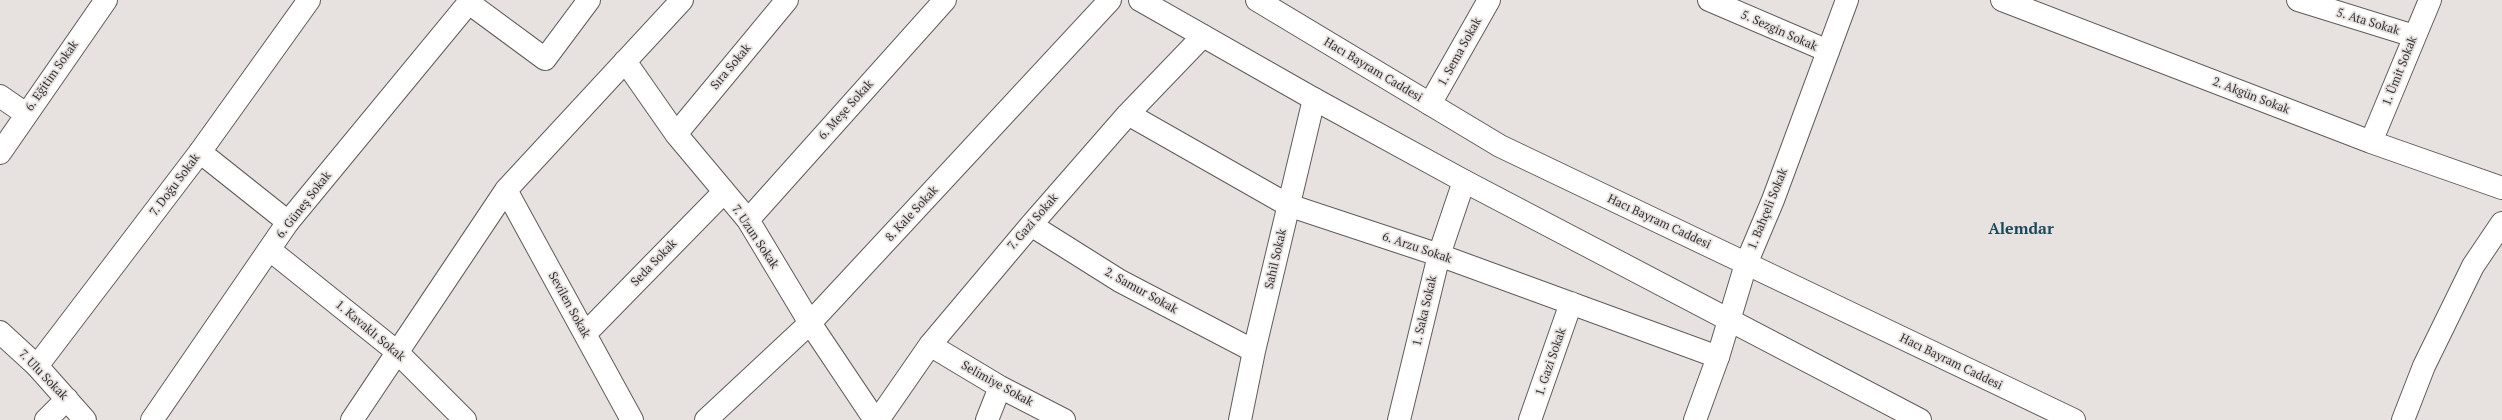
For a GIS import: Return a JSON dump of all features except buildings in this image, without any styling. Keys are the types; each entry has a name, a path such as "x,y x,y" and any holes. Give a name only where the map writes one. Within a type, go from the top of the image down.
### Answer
{"street":[{"name":"6. Eğitim Sokak","path":"0,153 106,0"},
{"name":"7. Doğu Sokak","path":"37,366 200,152 309,0"},
{"path":"470,2 545,59 589,0"},
{"path":"352,420 396,351 445,283 506,190 682,0"},
{"name":"Sıra Sokak","path":"676,134 787,0"},
{"name":"6. Meşe Sokak","path":"748,220 945,0"},
{"name":"8. Kale Sokak","path":"706,420 810,323 1110,0"},
{"path":"1140,0 1314,99 1464,181 1920,420"},
{"name":"Hacı Bayram Caddesi","path":"1257,0 1500,146 2074,420"},
{"name":"1. Sema Sokak","path":"1430,104 1489,0"},
{"name":"5. Sezgin Sokak","path":"1709,0 1828,51"},
{"name":"1. Bahçeli Sokak","path":"1695,420 1718,357 1728,319 1746,264 1773,200 1847,0"},
{"name":"2. Akgün Sokak","path":"2002,0 2371,142 2502,188"},
{"name":"5. Ata Sokak","path":"2298,0 2414,36"},
{"name":"1. Ümit Sokak","path":"2371,142 2430,0"},
{"name":"6. Güneş Sokak","path":"152,420 288,222 470,2"},
{"name":"7. Gazi Sokak","path":"876,420 930,345 1031,225 1128,114 1203,36"},
{"name":"7. Uzun Sokak","path":"625,61 676,134 748,220 810,323 876,420"},
{"path":"0,96 26,114"},
{"name":"Sahil Sokak","path":"1240,420 1254,350 1314,99"},
{"name":"6. Arzu Sokak","path":"1128,114 1288,205 1439,255 1718,357"},
{"path":"200,152 288,222"},
{"name":"1. Saka Sokak","path":"1399,420 1439,255 1464,181"},
{"name":"Sevilen Sokak","path":"506,190 632,420"},
{"name":"Seda Sokak","path":"585,334 724,192"},
{"path":"2402,420 2424,366 2473,266 2502,223"},
{"name":"2. Samur Sokak","path":"1031,225 1120,281 1254,350"},
{"name":"1. Kavaklı Sokak","path":"270,250 396,351 465,420"},
{"name":"1. Gazi Sokak","path":"1530,420 1571,303"},
{"name":"7. Ulu Sokak","path":"0,332 37,366 85,420"},
{"name":"Selimiye Sokak","path":"930,345 1000,387 1064,420"},
{"path":"987,420 1000,387"},
{"path":"46,420 67,399"}],"district":[{"name":"Alemdar","path":"2021,229"}]}
